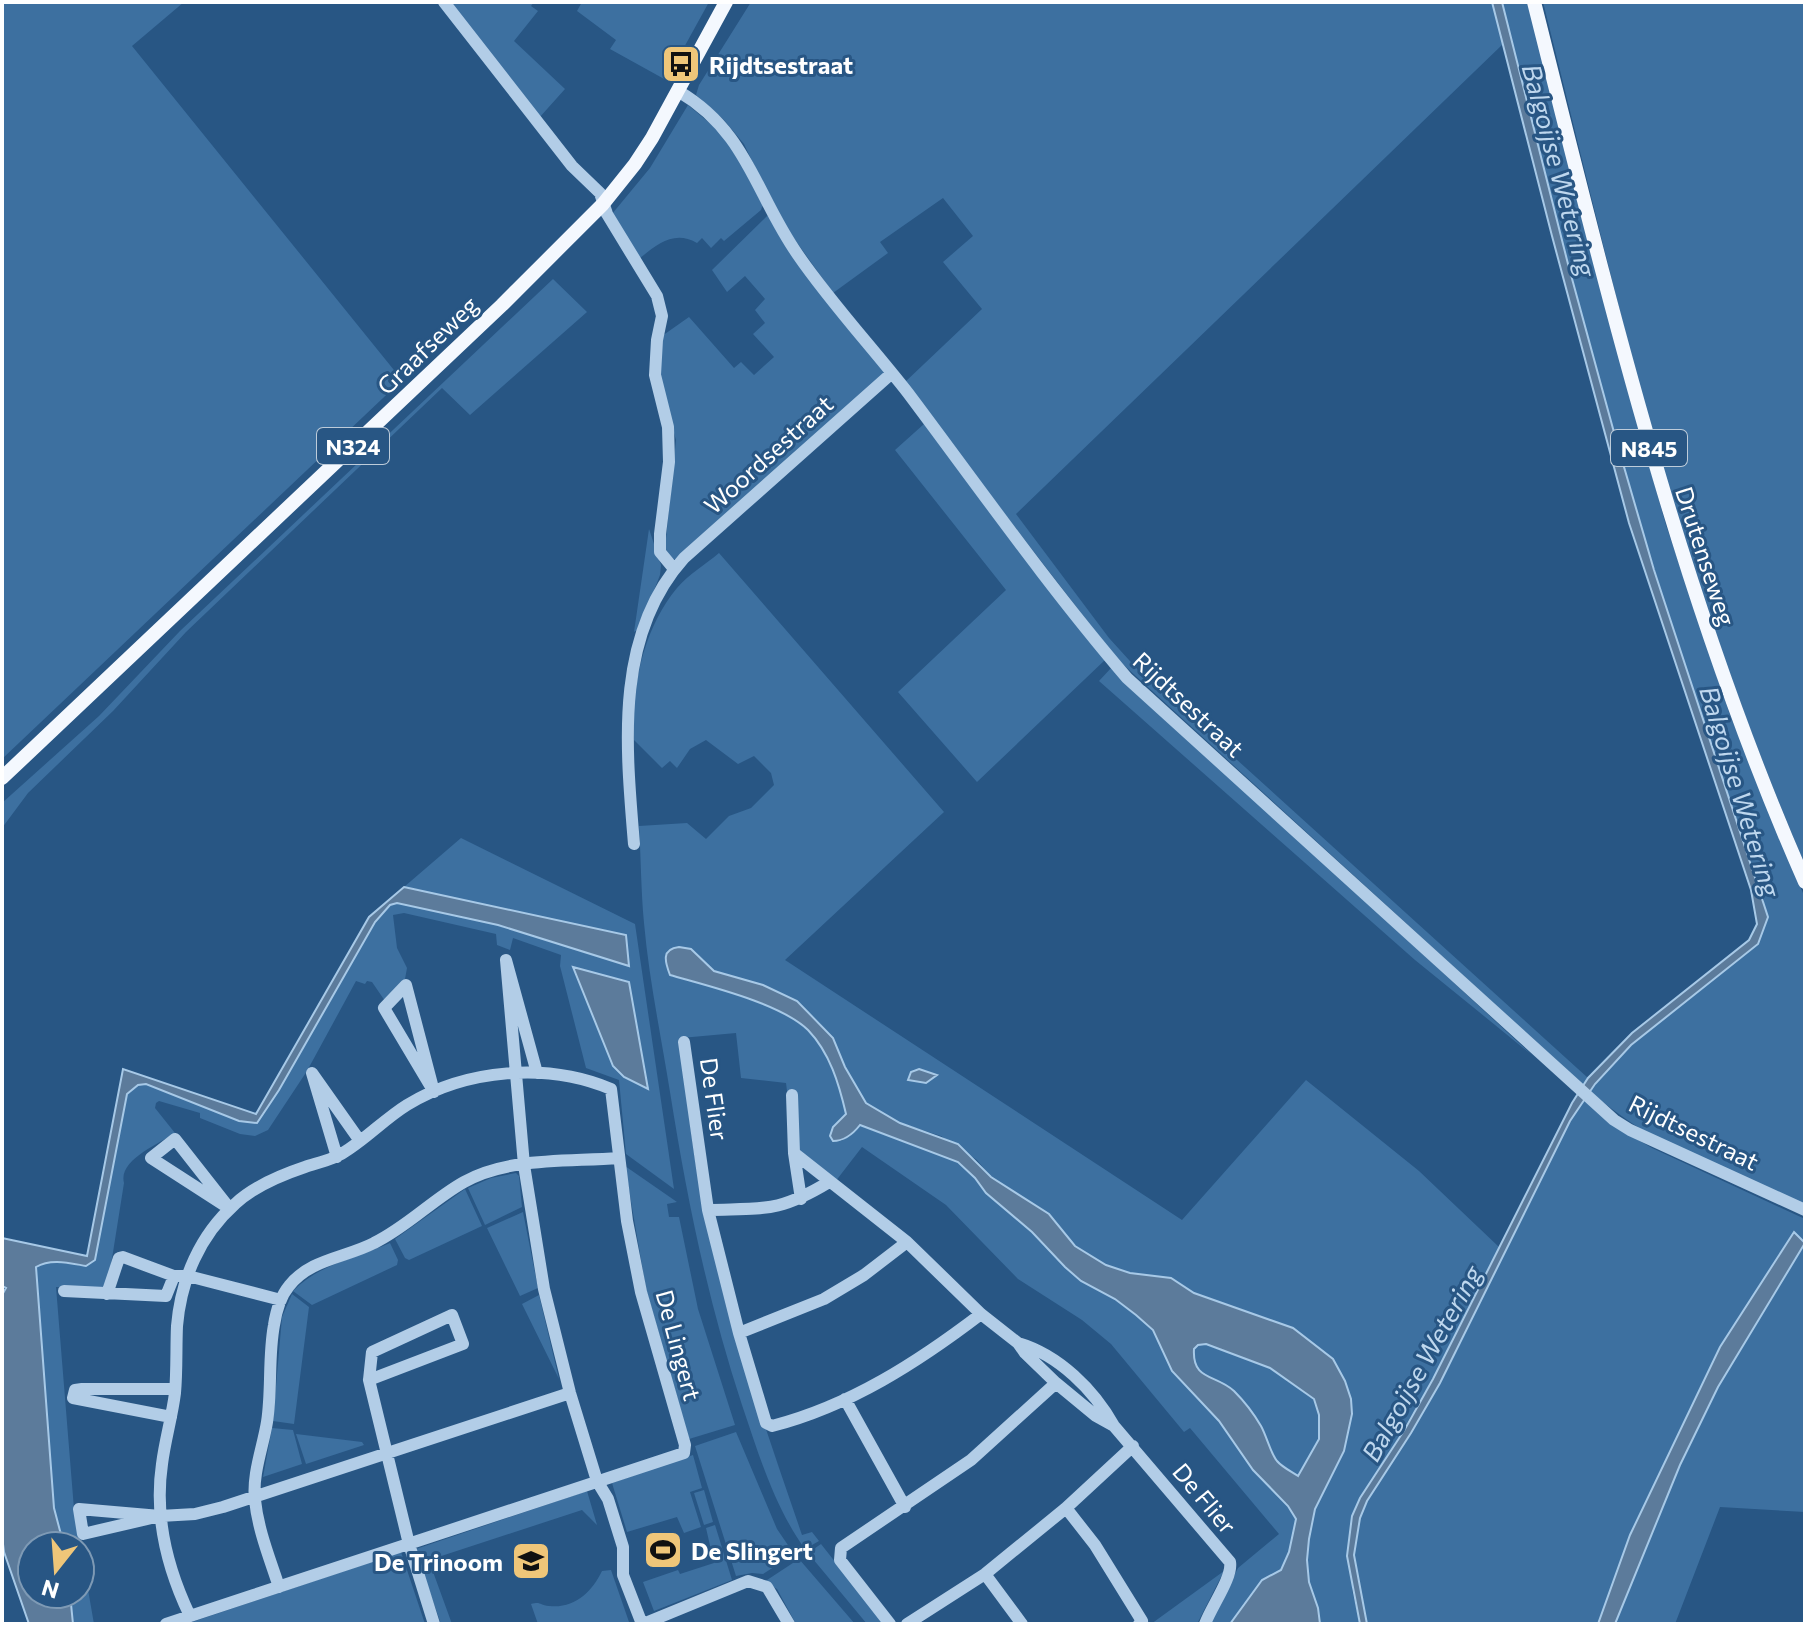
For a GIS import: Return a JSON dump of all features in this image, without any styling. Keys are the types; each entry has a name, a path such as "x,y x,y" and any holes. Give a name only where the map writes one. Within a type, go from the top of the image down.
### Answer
{"main road":[{"name":"Graafseweg","path":"2,778 492,314 603,204 635,164 726,2"},
{"name":"Drutenseweg","path":"1534,2 1622,351 1657,476 1720,667 1805,882"}],"street":[{"name":"Woordsestraat","path":"444,2 572,166 600,193 603,204 657,296 662,316 655,375 668,427 669,462 660,552 674,569"},
{"name":"Rijdtsestraat","path":"678,91 696,102 731,135 775,219 799,257 1127,678 1587,1097 1630,1130 1805,1210"},
{"name":"Woordsestraat","path":"634,844 627,698 654,600 674,569 892,373"},
{"path":"537,1073 506,960 524,1165 544,1289 570,1393 597,1481 608,1499 623,1547 623,1575 646,1623 748,1581 767,1587 789,1624"},
{"path":"406,985 422,1046 434,1092 384,1008 406,985"},
{"name":"De Flier","path":"684,1042 708,1210 739,1333 766,1423 772,1426 845,1399 936,1349 981,1314"},
{"name":"De Lingert","path":"64,1291 166,1296 194,1259 209,1232 230,1209 257,1188 337,1157 396,1112 434,1092 473,1079 516,1072 595,1083 611,1089 618,1158 641,1292 685,1445 684,1453 166,1624"},
{"path":"337,1157 312,1073 360,1141"},
{"path":"792,1095 794,1153 801,1199"},
{"path":"175,1139 230,1209 177,1175 151,1158 175,1139"},
{"name":"De Flier","path":"794,1153 907,1242 981,1314 1018,1343 1056,1383 1096,1416 1114,1426"},
{"path":"279,1587 260,1530 255,1497 268,1411 274,1325 281,1300 299,1275 319,1262 352,1252 389,1235 463,1182 495,1169 618,1158"},
{"path":"708,1210 780,1207 801,1199 829,1182"},
{"path":"739,1333 824,1299 864,1275 907,1242"},
{"path":"107,1294 119,1258 123,1257 181,1276 281,1300"},
{"name":"De Lingert","path":"181,1276 175,1389 161,1466 160,1516 165,1552 190,1616"},
{"path":"369,1380 463,1344 452,1315 372,1352 369,1380 409,1544 434,1624"},
{"name":"De Flier","path":"1018,1343 1029,1346 1072,1373 1230,1562 1232,1570 1229,1578 1215,1599 1205,1624"},
{"path":"890,1624 840,1560 841,1548 971,1460 1056,1383"},
{"path":"171,1417 73,1398 75,1390 82,1389 175,1389"},
{"path":"160,1516 79,1509 83,1534 160,1516 195,1514 570,1393"},
{"path":"845,1399 905,1507"},
{"path":"907,1624 985,1574 1066,1508 1133,1446"},
{"path":"1066,1508 1095,1545 1142,1621 1139,1624"},
{"path":"985,1574 1022,1624"}],"shaded area":[{"path":"2,2 184,2 132,46 402,380 2,759"},
{"path":"449,2 534,2 531,6 538,11 514,41 565,89 539,118"},
{"path":"582,2 709,2 666,80 610,49 616,40 577,11"},
{"path":"751,2 1492,2 1503,44 1016,514 1109,638 1139,671 1588,1078 1583,1085 1115,657 904,383 982,309 943,262 973,236 943,198 880,242 888,253 833,293 778,216 744,144 724,120 696,95 699,85"},
{"path":"1492,2 1502,2 1615,436 1654,570 1768,917 1758,944 1631,1045 1595,1084 1570,1121 1440,1383 1367,1501 1360,1518 1354,1555 1367,1624 1360,1624 1347,1556 1352,1516 1433,1379 1572,1103 1588,1078 1632,1033 1749,940 1757,924 1751,890 1629,523"},
{"path":"1502,2 1529,2 1666,525 1730,715 1805,898 1805,1207 1665,1143 1639,1128 1590,1091 1631,1045 1758,944 1764,900 1633,501 1574,288"},
{"path":"1543,2 1805,2 1805,865 1736,692 1677,515 1629,347"},
{"path":"688,105 731,141 763,204 761,210 711,248 702,238 697,243 674,238 640,258 612,214 650,168"},
{"path":"768,215 887,373 676,560 665,548 676,440 659,379 662,336 689,317 734,368 741,362 754,375 774,357 753,334 765,323 755,310 765,299 745,276 727,292 712,270"},
{"path":"553,279 587,312 470,415 442,388 186,632 113,711 28,793 2,828 2,803 99,716 180,631"},
{"path":"924,424 1106,659 977,782 898,692 1006,590 895,450"},
{"path":"649,529 661,565 660,575 639,629 634,632"},
{"path":"719,553 944,812 785,960 1182,1220 1306,1080 1419,1171 1499,1247 1433,1379 1352,1516 1352,1590 1360,1624 1320,1624 1309,1582 1307,1560 1315,1510 1344,1451 1352,1414 1345,1381 1333,1359 1293,1328 1194,1293 1171,1278 1130,1273 1106,1265 1075,1246 1049,1214 991,1177 977,1160 941,1136 900,1123 866,1103 845,1067 833,1038 763,985 714,971 690,949 671,975 763,1004 796,1021 816,1040 833,1070 846,1114 839,1120 841,1141 859,1125 958,1162 986,1193 1032,1232 1081,1281 1115,1299 1153,1330 1172,1371 1219,1421 1253,1470 1288,1506 1296,1519 1289,1552 1281,1570 1262,1580 1230,1624 1210,1624 1238,1568 1279,1534 1190,1428 1184,1432 1111,1344 1082,1320 1018,1279 946,1205 862,1147 835,1182 798,1149 797,1092 787,1091 786,1083 741,1078 736,1033 681,1038 695,1160 718,1269 766,1430 802,1535 812,1532 819,1541 805,1549 794,1533 768,1480 755,1443 709,1289 677,1132 652,986 643,911 639,826 687,823 706,839 729,816 751,808 774,785 771,773 754,756 738,764 706,740 690,749 677,768 670,761 662,768 634,740 637,680 656,622 677,588"},
{"path":"1112,667 1532,1055 1415,960 1099,681"},
{"path":"461,838 635,924 674,1189 626,1154 619,1080 586,1068 560,966 561,955 513,938 510,950 497,945 496,934 404,913 393,915 397,948 407,968 405,979 385,1001 372,982 365,984 356,981 307,1071 268,1130 255,1136 240,1134 200,1118 200,1113 159,1101 156,1103 155,1108 175,1133 127,1167 107,1290 56,1287 78,1530 60,1530 54,1508 43,1395 36,1267 51,1262 86,1266 127,1094 138,1085 146,1084 240,1121 257,1122 375,922 390,905 397,903 498,925 629,966 626,935 404,887","holes":["574,968 647,1089 624,1077 613,1066"]},
{"path":"404,887 626,935 629,966 498,925 397,903 390,905 375,922 257,1123 239,1121 146,1084 138,1085 127,1094 95,1260 86,1266 54,1262 36,1267 54,1508 60,1530 16,1530 16,1587 2,1536 2,1295 6,1288 2,1286 2,1238 87,1256 123,1069 256,1114 369,917"},
{"path":"673,948 691,949 714,971 763,985 797,1001 833,1038 845,1067 866,1103 900,1123 958,1144 991,1177 1049,1214 1075,1246 1106,1265 1130,1273 1171,1278 1194,1293 1293,1328 1333,1359 1345,1381 1352,1414 1344,1451 1315,1509 1309,1539 1309,1582 1320,1624 1230,1624 1262,1580 1281,1570 1289,1552 1296,1519 1288,1506 1253,1470 1219,1421 1172,1371 1153,1330 1115,1299 1081,1281 1032,1232 986,1193 958,1162 860,1125 848,1136 833,1141 830,1136 833,1127 846,1114 833,1069 816,1039 796,1020 762,1004 670,975 666,957","holes":["1206,1344 1270,1368 1314,1399 1319,1415 1319,1439 1298,1476 1277,1461 1261,1426 1237,1395 1201,1372 1194,1359 1194,1349"]},
{"path":"573,967 629,982 648,1089 624,1077 613,1066"},
{"path":"919,1069 937,1075 926,1083 908,1080 911,1072"},
{"path":"1583,1100 1626,1133 1652,1148 1805,1219 1805,1512 1720,1507 1675,1624 1615,1624 1680,1465 1718,1387 1804,1243 1794,1232 1720,1347 1630,1535 1598,1624 1367,1624 1354,1555 1360,1518 1367,1501 1440,1383"},
{"path":"625,1166 677,1202 667,1204 669,1217 679,1217 698,1309 735,1425 689,1439 646,1289"},
{"path":"516,1173 519,1176 522,1207 485,1225 468,1188 491,1178"},
{"path":"465,1189 482,1226 409,1260 405,1258 395,1239"},
{"path":"523,1212 538,1288 520,1296 487,1228"},
{"path":"1794,1232 1805,1243 1718,1387 1680,1465 1615,1624 1598,1624 1630,1535 1720,1347"},
{"path":"390,1243 398,1260 397,1265 312,1305 293,1291 326,1268"},
{"path":"292,1294 309,1307 294,1424 273,1421 282,1317"},
{"path":"539,1295 559,1379 522,1304"},
{"path":"1198,1344 1206,1344 1270,1368 1314,1399 1319,1415 1319,1439 1298,1476 1277,1462 1261,1426 1221,1381 1208,1378 1198,1370 1193,1359"},
{"path":"272,1428 293,1430 302,1464 263,1477"},
{"path":"736,1432 777,1529 794,1554 763,1574 736,1576 695,1446"},
{"path":"296,1434 362,1442 364,1445 306,1464"},
{"path":"693,1455 702,1488 690,1492 701,1527 684,1533 677,1517 627,1532 612,1483"},
{"path":"704,1490 713,1522 704,1525 694,1493"},
{"path":"587,1491 597,1525 582,1510 420,1563 416,1549"},
{"path":"715,1525 732,1580 654,1611 643,1582 678,1570 680,1574 714,1563 706,1528"},
{"path":"821,1544 884,1624 867,1624 808,1553"},
{"path":"401,1552 425,1624 186,1624"},
{"path":"799,1559 855,1624 796,1624 777,1589 764,1582"},
{"path":"432,1569 452,1624 441,1624 423,1573"},
{"path":"611,1570 629,1622 538,1624 531,1604 558,1606 574,1602 593,1586 602,1571"},
{"path":"1224,1571 1197,1624 1151,1624"},
{"path":"24,1610 72,1610 73,1624 29,1624"},
{"path":"72,1610 92,1610 94,1624 73,1624"}],"place":[{"name":"Rijdtsestraat","path":"681,64"},
{"name":"De Slingert","path":"663,1550"},
{"name":"De Trinoom","path":"531,1561"}],"water label":[{"name":"Balgoijse Wetering","path":"1560,170"},
{"name":"Balgoijse Wetering","path":"1741,791"},
{"name":"Balgoijse Wetering","path":"1421,1363"}]}
